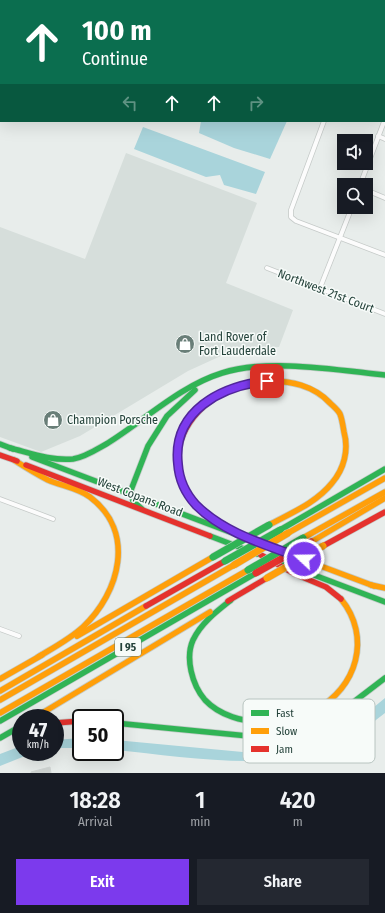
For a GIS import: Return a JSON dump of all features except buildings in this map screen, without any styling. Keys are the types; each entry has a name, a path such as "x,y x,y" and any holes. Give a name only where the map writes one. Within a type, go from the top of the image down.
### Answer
{"main road":[{"path":"10,448 58,459 72,459 82,456 205,379 220,374 241,370 277,367 385,375"},
{"path":"142,509 133,502 130,494 150,442 162,422 173,409 200,387 217,378 241,370"},
{"path":"0,679 269,525 325,491 339,475 346,456 345,430 337,410 323,395 298,384 280,381 260,382 226,391 207,401 198,408 190,418 182,433 178,460 180,477 187,492 202,510 237,534"},
{"name":"West Copans Road","path":"0,444 385,589"},
{"name":"West Copans Road","path":"0,455 385,602"},
{"path":"14,460 47,480 83,494 95,502 112,523 119,548 118,564 114,580 99,609 76,632 38,657"},
{"name":"I 95","path":"0,691 385,469"},
{"path":"0,700 385,478"},
{"path":"0,713 385,492"},
{"name":"I 95","path":"0,721 385,498"},
{"path":"49,709 267,578 385,512"},
{"path":"261,555 296,575 327,587 348,609 357,630 358,647 355,669 346,685 333,699"},
{"path":"231,600 207,618 199,628 193,639 190,653 190,666 194,682 202,697 214,708 227,716 243,720"},
{"path":"358,699 385,678"},
{"path":"124,724 243,736"},
{"path":"0,739 12,732"},
{"path":"0,739 12,734"}],"street":[{"path":"324,122 291,210 291,217 296,221 385,255"},
{"path":"363,178 384,122"},
{"path":"378,136 385,139"},
{"path":"373,193 385,198"},
{"path":"320,288 349,214"},
{"name":"Northwest 21st Court","path":"267,268 385,314"},
{"path":"0,499 53,519"},
{"path":"0,629 19,636"}],"shaded area":[{"path":"126,153 257,203 226,283 293,310 279,347 245,349 223,355 188,371 80,436 41,452 0,437 0,227 85,259"}],"water":[{"path":"201,122 287,122 270,159 234,148 199,133"},
{"path":"143,127 265,172 256,194 224,185 220,175 206,177 134,149"},
{"path":"385,698 385,713 375,721 375,706"},
{"path":"64,739 72,739 72,748 64,748"},
{"path":"124,741 243,752 243,761 193,758 124,751"},
{"path":"12,749 12,761 0,766 0,754"}],"traffic: fast":[{"path":"10,448 57,459 73,459 82,456 108,443 163,404 192,386 222,373 240,369 260,366 303,366 385,375"},
{"path":"142,509 133,501 131,490 148,446 167,416 195,390"},
{"path":"0,444 13,449"},
{"path":"32,457 251,540"},
{"path":"280,530 385,469"},
{"path":"213,557 269,525"},
{"path":"225,561 280,530"},
{"path":"210,536 257,554"},
{"path":"248,570 303,538"},
{"path":"277,561 385,602"},
{"path":"0,721 256,573"},
{"path":"231,600 220,608 196,634 191,647 190,663 193,679 200,694 205,700 217,710 232,717 243,720"},
{"path":"358,699 385,678"},
{"path":"124,724 243,736"},
{"path":"0,738 12,731"}],"traffic: slow":[{"path":"202,408 215,398 248,384 284,382 301,385 317,392 340,414 346,446 346,452 340,472 326,490 311,502 269,525"},
{"path":"14,460 48,480 75,489 90,497 104,511 114,527 118,544 118,562 114,580 96,613 73,635 38,657"},
{"path":"288,533 385,478"},
{"path":"303,538 385,492"},
{"path":"311,542 385,498"},
{"path":"234,565 288,533"},
{"path":"251,540 374,586"},
{"path":"267,578 323,546"},
{"path":"77,636 213,557"},
{"path":"0,700 234,565"},
{"path":"0,713 248,570"},
{"path":"371,585 385,588"},
{"path":"330,699 341,689 350,675 355,660 357,645 356,629 351,614 341,599"},
{"path":"0,691 146,606"},
{"path":"49,709 210,612"},
{"path":"0,679 42,655"}],"traffic: jam":[{"path":"202,408 186,428 181,439 178,451 180,475 184,487 201,509 237,534"},
{"path":"0,455 17,461"},
{"path":"26,465 210,536"},
{"path":"323,546 385,512"},
{"path":"256,573 311,542"},
{"path":"261,555 295,574 326,587 341,599"},
{"path":"146,606 225,561"},
{"path":"228,601 267,578"},
{"path":"64,722 72,722"}],"place":[{"name":"Land Rover of Fort Lauderdale","path":"185,344"},
{"name":"Champion Porsche","path":"53,420"}],"route":[{"path":"267,381 246,384 226,391 213,397 198,408 187,423 180,438 178,454 179,472 189,497 206,514 237,534 304,559"}]}
